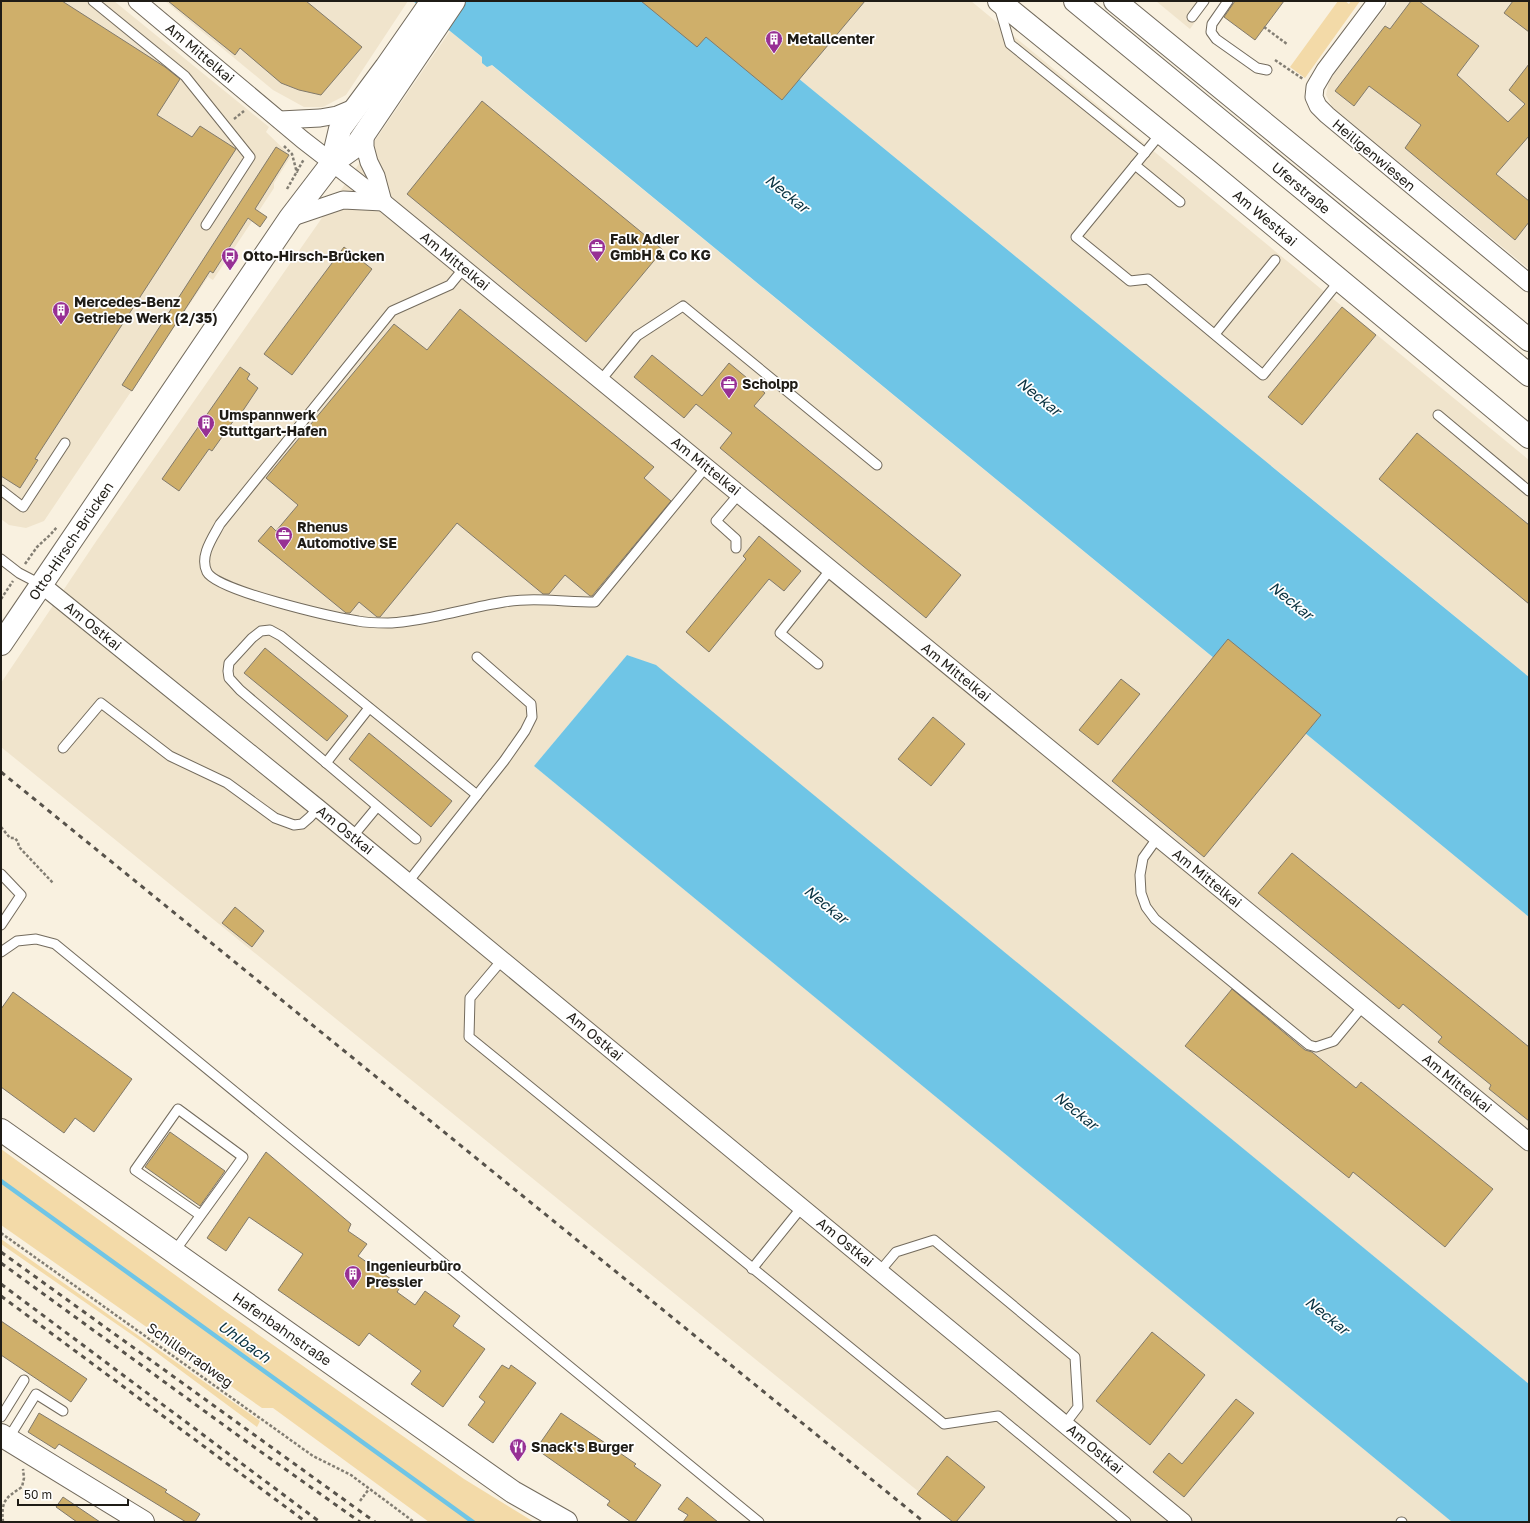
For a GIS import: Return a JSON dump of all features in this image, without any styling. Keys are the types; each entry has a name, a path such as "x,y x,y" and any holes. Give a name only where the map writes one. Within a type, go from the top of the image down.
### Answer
{"main road":[{"name":"Otto-Hirsch-Brücken","path":"1,644 290,218 332,162 356,146 365,132 432,1"},
{"name":"Otto-Hirsch-Brücken","path":"332,162 340,129 356,107 394,73 454,1"},
{"name":"Am Westkai","path":"999,1 1162,132 1529,436"},
{"name":"Uferstraße","path":"1074,1 1529,375"},
{"name":"Uferstraße","path":"1115,1 1529,340"},
{"name":"Hafenbahnstraße","path":"1,1130 513,1492 566,1522"},
{"path":"4,1437 143,1522"}],"street":[{"name":"Am Mittelkai","path":"137,1 280,120 601,380 1529,1142"},
{"path":"1314,88 1325,70 1376,1"},
{"name":"Heiligenwiesen","path":"1314,88 1314,97 1318,106 1327,115 1529,283"},
{"path":"280,120 337,115 356,107"},
{"path":"290,218 343,200 383,202 376,176 369,162 365,148 365,132"},
{"name":"Am Ostkai","path":"42,585 353,836 1183,1522"}],"lane":[{"path":"93,1 185,76 250,157 206,225"},
{"path":"999,1 1010,44 1145,153"},
{"path":"1192,17 1204,1"},
{"path":"1228,1 1212,24 1211,32 1216,39 1251,64 1257,68 1267,70"},
{"path":"1162,132 1076,237 1130,281 1148,279 1263,375 1340,280"},
{"path":"1135,165 1180,202"},
{"path":"1215,334 1275,260"},
{"path":"464,268 450,285 392,311 367,341 220,524 207,549 204,564 207,572 213,578 233,588 305,610 359,622 382,623 421,620 505,602 528,600 595,602 706,467"},
{"path":"601,380 637,336 683,306 878,465"},
{"path":"1438,415 1529,490"},
{"path":"1,490 23,507 65,443"},
{"path":"736,548 736,539 716,521 739,494"},
{"name":"Am Ostkai","path":"1,559 19,573 42,585"},
{"path":"818,664 780,633 831,569"},
{"path":"416,839 240,690 229,678 229,663 252,638 261,631 270,630 281,636 477,795"},
{"path":"408,882 504,762 525,731 532,717 532,704 477,657"},
{"path":"63,748 101,703 170,756 227,783 275,818 294,825 302,824 310,818 318,808"},
{"path":"326,764 369,708"},
{"path":"353,836 377,807"},
{"path":"1158,838 1142,858 1140,875 1140,893 1146,907 1154,919 1309,1045 1316,1047 1334,1041 1362,1006"},
{"path":"1,874 21,895 1,925"},
{"path":"1,952 17,941 36,939 55,944 759,1522"},
{"path":"502,960 470,998 469,1037 944,1424 998,1416 1126,1522"},
{"path":"174,1252 200,1216 242,1157 178,1109 135,1170 200,1216"},
{"path":"752,1269 802,1208"},
{"path":"880,1271 896,1252 934,1240 1075,1358 1078,1406 1065,1424"},
{"path":"1,1417 24,1380"},
{"path":"4,1437 36,1394 63,1411"}],"path":[{"path":"1264,27 1287,44"},
{"path":"1275,60 1314,88"},
{"path":"282,144 292,154 297,173"},
{"path":"1,827 10,838 16,838 19,847 53,884"},
{"name":"Schillerradweg","path":"1,1233 313,1456 351,1475 414,1522"},
{"path":"3,1522 2,1510 6,1498 22,1487 24,1478 23,1466 28,1452"},
{"path":"360,1501 369,1489"}],"shaded area":[{"name":"Mercedes-Benz Getriebe Werk (2/35)","path":"1,1 114,1 269,127 266,132 291,156 274,183 274,188 213,280 208,277 44,521 26,528 9,525 1,519"},
{"path":"165,1 408,1 346,95 323,107 304,107 273,90"},
{"path":"704,1 971,1 1529,460 1529,677"},
{"path":"1156,1 1210,1 1190,29"},
{"path":"1338,1 1345,1 1349,4 1351,1 1360,1 1305,78 1290,67"},
{"path":"1390,1 1529,1 1529,269 1333,108 1326,95 1329,81"},
{"path":"450,31 1529,917 1529,1384 656,666 627,655 534,766 1452,1522 956,1522 1,747 1,683 97,540 317,225"},
{"path":"1,1149 225,1311 464,1479 534,1522 429,1522 273,1408 262,1408 1,1225"},
{"path":"1,1239 260,1421 257,1427 141,1341 1,1244"}],"water":[{"name":"Neckar","path":"413,1 704,1 1529,677 1529,917 492,65 487,67 482,63 482,57"},
{"name":"Neckar","path":"627,655 656,665 1529,1384 1529,1522 1452,1522 534,766"}],"building":[{"name":"Mercedes-Benz Getriebe Werk (2/35)","path":"1,1 62,1 165,67 180,79 157,115 192,137 200,126 236,149 35,459 38,460 20,488 1,476"},
{"path":"168,1 306,1 362,47 321,95 299,90 281,83 240,48 235,55"},
{"name":"Metallcenter","path":"641,1 865,1 782,100 706,37 697,47"},
{"path":"1235,1 1284,1 1255,40 1224,17"},
{"path":"1411,1 1419,1 1479,46 1457,75 1508,122 1525,104 1509,90 1529,64 1529,136 1496,174 1529,201 1529,222 1515,240 1405,148 1421,125 1369,86 1354,106 1335,91 1385,26 1390,29"},
{"path":"1513,1 1529,1 1529,32 1504,13"},
{"path":"482,101 663,250 586,342 407,194"},
{"path":"276,147 289,155 255,209 267,217 260,227 248,218 213,273 210,271 132,391 122,385"},
{"path":"344,247 372,269 292,375 264,354"},
{"path":"1342,307 1376,335 1302,425 1268,397"},
{"path":"460,309 654,467 644,478 671,501 592,596 590,596 565,575 549,594 543,594 457,523 380,617 377,617 359,602 350,613 346,613 258,541 271,526 276,531 298,505 266,478 394,324 427,350"},
{"path":"652,355 702,396 729,363 765,393 754,406 961,575 926,618 720,448 732,433 696,404 684,418 634,377"},
{"name":"Umspannwerk Stuttgart-Hafen","path":"240,367 250,374 247,379 258,388 236,421 234,420 212,451 209,449 179,491 162,479"},
{"path":"1417,433 1529,525 1529,604 1379,479"},
{"path":"759,536 801,571 784,591 769,579 709,652 686,632 746,559 743,556"},
{"path":"1228,639 1321,715 1204,857 1112,781"},
{"path":"265,648 348,716 327,741 244,673"},
{"path":"1121,679 1140,694 1098,745 1079,730"},
{"path":"933,717 965,744 931,786 898,759"},
{"path":"369,733 452,801 431,827 349,759"},
{"path":"1292,853 1529,1047 1529,1121 1489,1089 1491,1085 1438,1042 1442,1037 1403,1004 1399,1009 1258,893"},
{"path":"235,907 264,931 252,947 222,923"},
{"path":"1232,989 1305,1050 1312,1052 1356,1088 1361,1082 1493,1189 1445,1247 1353,1172 1349,1178 1185,1046"},
{"path":"13,992 132,1079 94,1132 75,1118 64,1133 1,1087 1,1009"},
{"path":"170,1132 225,1171 200,1206 145,1167"},
{"path":"266,1152 351,1224 348,1231 367,1244 358,1256 401,1286 397,1292 415,1305 425,1291 460,1316 453,1326 485,1349 443,1407 411,1384 421,1371 369,1333 359,1346 278,1290 303,1254 249,1217 226,1251 207,1238"},
{"path":"1,1321 87,1379 71,1402 1,1355"},
{"path":"1152,1332 1205,1375 1150,1445 1096,1401"},
{"path":"502,1365 509,1369 511,1365 536,1383 493,1443 468,1425 485,1402 479,1397"},
{"path":"1236,1399 1254,1413 1184,1497 1153,1472 1169,1453 1182,1464"},
{"path":"39,1413 167,1490 165,1492 200,1514 195,1522 186,1522 59,1444 55,1449 28,1432"},
{"path":"561,1413 636,1464 634,1466 661,1485 635,1522 631,1522 607,1505 610,1501 536,1449"},
{"path":"947,1456 985,1487 956,1522 953,1522 917,1494"},
{"path":"63,1497 100,1522 77,1522 56,1507"},
{"path":"687,1497 718,1522 683,1522 688,1515 678,1509"}],"waterway":[{"name":"Uhlbach","path":"1,1181 473,1522"}],"railway":[{"path":"1,772 924,1522"},
{"path":"1,1252 375,1522"},
{"path":"1,1263 247,1442 360,1522"},
{"path":"1,1284 320,1522"},
{"path":"1,1296 306,1522"}],"place":[{"name":"Metallcenter","path":"774,54"},
{"name":"Falk Adler GmbH & Co KG","path":"597,262"},
{"name":"Otto-Hirsch-Brücken","path":"230,271"},
{"name":"Mercedes-Benz Getriebe Werk (2/35)","path":"61,325"},
{"name":"Scholpp","path":"729,399"},
{"name":"Umspannwerk Stuttgart-Hafen","path":"206,438"},
{"name":"Rhenus Automotive SE","path":"284,550"},
{"name":"Ingenieurbüro Pressler","path":"353,1289"},
{"name":"Snack's Burger","path":"518,1462"}]}
